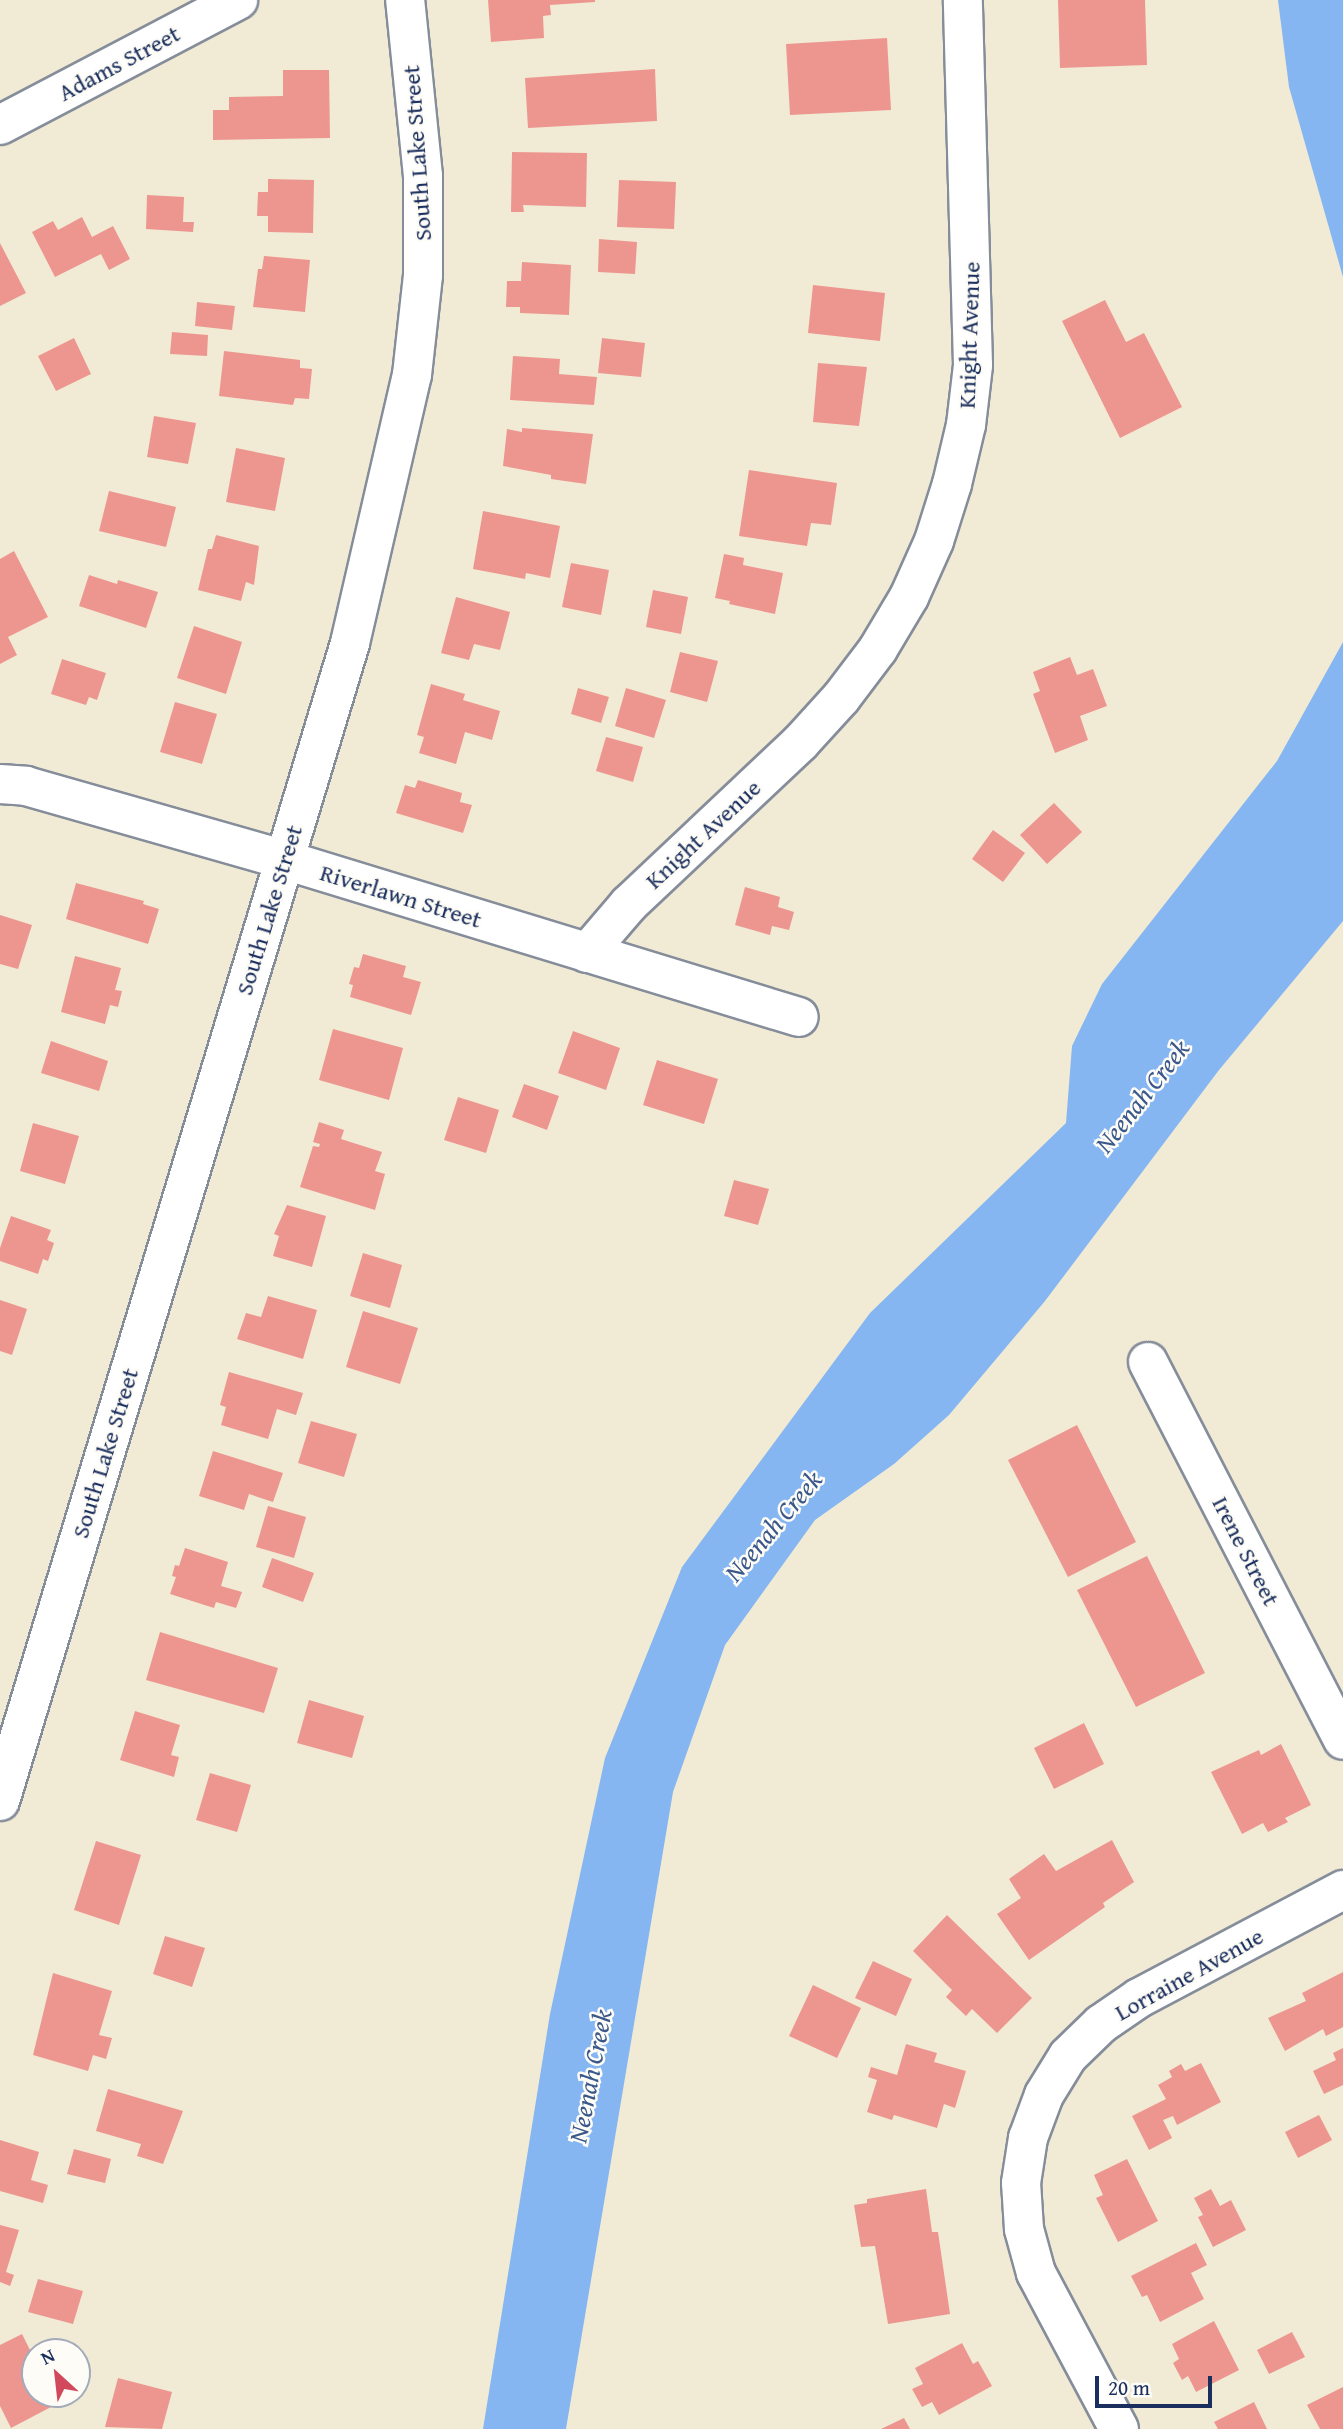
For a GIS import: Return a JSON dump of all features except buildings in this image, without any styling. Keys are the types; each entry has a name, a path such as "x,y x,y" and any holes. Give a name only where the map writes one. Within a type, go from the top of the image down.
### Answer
{"street":[{"name":"Adams Street","path":"0,125 238,0"},
{"name":"South Lake Street","path":"0,1801 350,643 412,375 423,275 424,176 405,0"},
{"name":"Knight Avenue","path":"587,953 629,904 800,743 841,698 878,649 909,597 934,541 952,484 966,425 973,365 963,0"},
{"name":"Riverlawn Street","path":"0,784 26,786 285,860 799,1017"},
{"name":"Irene Street","path":"1148,1362 1343,1740"},
{"name":"Lorraine Avenue","path":"1119,2429 1036,2273 1024,2229 1021,2183 1026,2149 1044,2095 1068,2056 1101,2024 1139,1998 1343,1891"}],"water":[{"path":"1278,0 1343,0 1343,277 1289,87"},
{"name":"Neenah Creek","path":"1343,642 1343,921 1219,1070 1045,1301 949,1415 894,1464 815,1520 725,1645 673,1792 566,2429 483,2429 550,2014 605,1758 682,1567 870,1313 1066,1123 1072,1046 1102,984 1277,761"}]}
